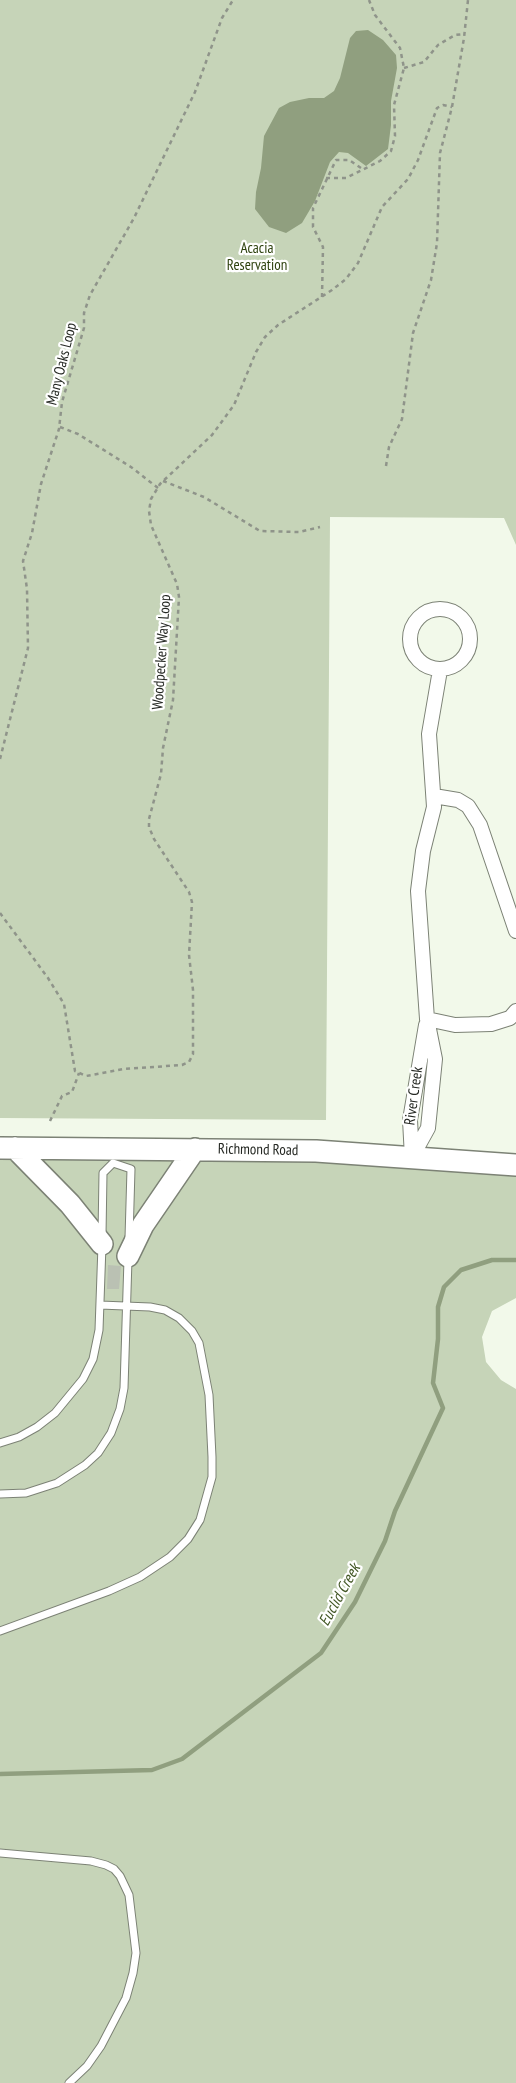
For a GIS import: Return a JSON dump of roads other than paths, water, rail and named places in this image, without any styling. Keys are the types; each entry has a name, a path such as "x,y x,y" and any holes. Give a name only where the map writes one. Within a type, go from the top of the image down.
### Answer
{"main road":[{"name":"Richmond Road","path":"7,1148 316,1151 516,1165"},
{"path":"7,1148 70,1204 102,1244"},
{"path":"128,1256 143,1225 196,1149"}],"street":[{"path":"447,609 464,619 469,628 470,648 459,664 440,670 430,668 414,656 410,646 410,636 412,626 418,617 427,611 447,609"},
{"name":"River Creek","path":"412,1157 428,1128 435,1059 427,1019 418,891 423,851 434,806 429,734 440,670"},
{"path":"434,796 458,800 468,806 480,825 516,931"},
{"path":"427,1019 455,1025 491,1024 510,1018 516,1011"}],"lane":[{"path":"0,1443 19,1437 37,1427 55,1413 70,1398 83,1379 93,1359 99,1330 103,1173 113,1163 130,1169 124,1388 116,1422 104,1444 84,1465 57,1484 26,1493 0,1494"},
{"path":"0,1631 109,1591 140,1576 170,1557 188,1539 200,1520 212,1477 212,1457 209,1395 199,1343 192,1331 179,1318 165,1310 100,1305"},
{"path":"0,1853 91,1861 106,1865 114,1869 120,1876 129,1895 136,1953 134,1973 126,1998 101,2046 88,2066 69,2083"}],"waterway":[{"name":"Euclid Creek","path":"0,1774 152,1770 182,1759 321,1653 355,1602 385,1541 395,1511 443,1408 433,1383 438,1339 438,1307 444,1287 461,1270 492,1260 516,1260"}],"park label":[{"name":"Acacia Reservation","path":"257,258"}]}
